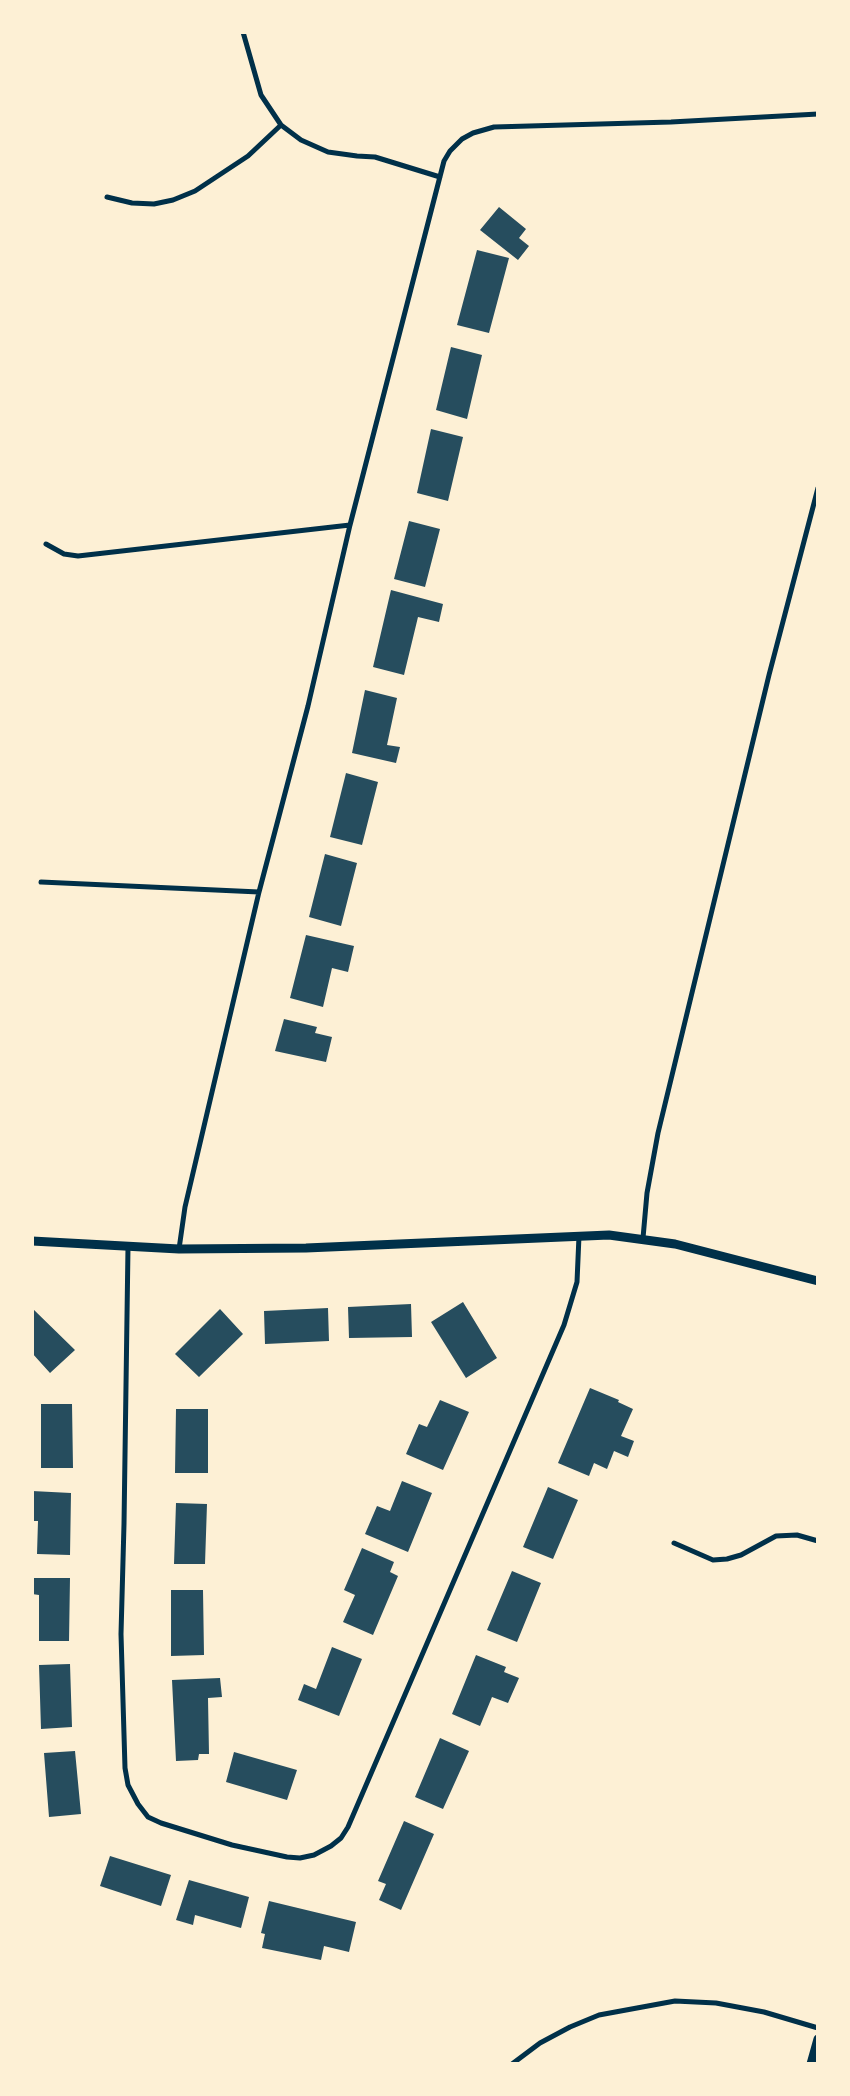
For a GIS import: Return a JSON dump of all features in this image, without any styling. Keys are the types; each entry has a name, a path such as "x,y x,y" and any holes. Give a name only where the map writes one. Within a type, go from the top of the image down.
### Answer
{"street":[{"path":"244,32 262,95 281,125 301,140 328,152 375,156 440,177"},
{"path":"179,1249 185,1207 259,892 308,706 350,525 444,161 450,151 462,139 473,133 494,127 672,122 818,114"},
{"path":"107,197 132,203 154,204 173,200 195,191 248,156 281,125"},
{"path":"643,1238 647,1193 658,1133 769,675 818,488"},
{"path":"46,544 64,554 78,556 350,525"},
{"path":"41,882 259,892"},
{"path":"128,1247 121,1634 125,1768 128,1785 138,1804 148,1817 160,1823 232,1845 300,1858 314,1855 331,1846 341,1838 348,1828 564,1325 577,1282 578,1235"},
{"path":"32,1241 179,1249 306,1248 609,1235 643,1238 675,1244 818,1281"},
{"path":"674,1543 713,1560 727,1560 741,1555 776,1536 797,1535 818,1541"},
{"path":"512,2064 540,2043 599,2015 675,2001 716,2003 764,2012 818,2028"},
{"path":"811,2064 818,2039"}],"building":[{"path":"499,207 526,229 519,238 529,246 518,260 480,230"},
{"path":"477,250 509,258 489,333 457,325"},
{"path":"451,347 482,355 467,419 436,410"},
{"path":"431,429 463,437 448,501 417,493"},
{"path":"409,521 440,529 425,587 394,579"},
{"path":"391,590 443,604 439,622 418,617 404,675 373,667"},
{"path":"365,690 397,698 387,745 400,747 396,763 352,753"},
{"path":"346,773 378,782 362,845 330,837"},
{"path":"325,854 357,863 341,926 309,917"},
{"path":"306,935 354,946 348,972 332,968 323,1007 290,998"},
{"path":"284,1019 317,1027 315,1033 332,1037 326,1062 275,1051"},
{"path":"463,1302 497,1358 466,1378 431,1322"},
{"path":"411,1304 412,1337 349,1338 348,1307"},
{"path":"32,1308 75,1350 50,1373 32,1353"},
{"path":"328,1308 329,1341 265,1344 264,1311"},
{"path":"220,1309 243,1334 199,1377 175,1354"},
{"path":"590,1388 619,1400 618,1402 633,1409 621,1436 634,1441 628,1457 614,1451 607,1469 594,1463 589,1476 558,1463"},
{"path":"440,1400 469,1412 443,1470 406,1454 419,1424 427,1427"},
{"path":"41,1404 72,1404 73,1468 41,1468"},
{"path":"176,1409 208,1409 208,1473 175,1473"},
{"path":"402,1481 432,1493 408,1552 365,1534 377,1506 390,1511"},
{"path":"548,1487 578,1500 553,1559 523,1547"},
{"path":"32,1491 71,1493 70,1555 37,1554 38,1521 32,1521"},
{"path":"176,1503 207,1504 205,1564 174,1564"},
{"path":"362,1548 394,1562 390,1572 398,1576 373,1635 343,1622 355,1595 344,1590"},
{"path":"512,1571 541,1583 517,1642 487,1630"},
{"path":"32,1578 70,1578 69,1641 39,1641 39,1595 32,1594"},
{"path":"171,1590 203,1590 204,1655 171,1656"},
{"path":"332,1647 362,1659 339,1716 298,1700 304,1684 316,1689"},
{"path":"476,1655 506,1667 504,1672 519,1678 508,1703 492,1697 480,1726 452,1714"},
{"path":"70,1664 72,1727 41,1729 39,1665"},
{"path":"220,1678 222,1697 208,1698 209,1754 199,1754 198,1760 176,1761 172,1680"},
{"path":"440,1738 469,1751 443,1809 415,1797"},
{"path":"75,1751 81,1814 49,1817 44,1753"},
{"path":"234,1752 297,1770 287,1800 226,1782"},
{"path":"404,1821 434,1834 401,1910 379,1900 386,1884 378,1881"},
{"path":"110,1856 171,1875 161,1906 100,1886"},
{"path":"189,1880 249,1897 241,1928 195,1915 193,1925 176,1920"},
{"path":"269,1901 356,1922 349,1952 324,1946 321,1960 262,1948 265,1934 261,1933"}]}
